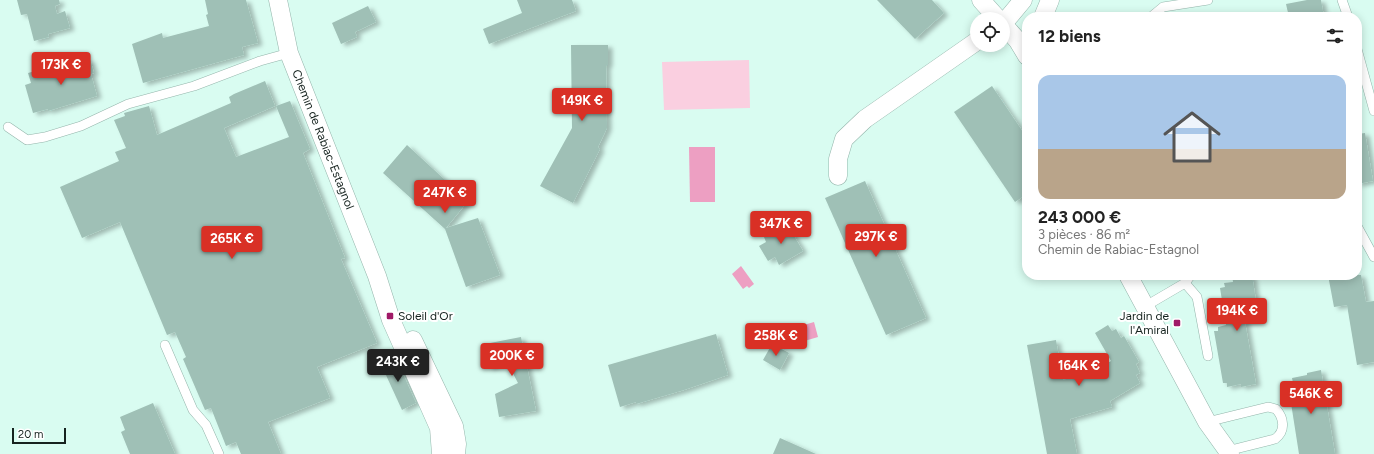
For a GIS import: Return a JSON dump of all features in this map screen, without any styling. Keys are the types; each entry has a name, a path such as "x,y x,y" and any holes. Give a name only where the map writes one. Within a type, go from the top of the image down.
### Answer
{"street":[{"path":"981,0 992,12"},
{"path":"1010,16 1023,0"},
{"path":"1045,12 1050,0"},
{"name":"Chemin de Rabiac-Estagnol","path":"281,1 289,53 377,276 391,320 439,428 441,454"},
{"path":"1010,31 1022,42"},
{"path":"838,176 838,159 844,139 865,119 970,46"},
{"name":"Chemin de Rabiac-Estagnol","path":"377,276 406,325 454,426 457,444 456,454"},
{"path":"1130,280 1207,422 1228,452"}],"lane":[{"path":"1155,12 1163,7 1208,0"},
{"path":"1342,0 1346,12"},
{"path":"8,127 27,140 45,137 81,126 128,104 194,86 260,61 289,53"},
{"path":"1362,67 1374,111"},
{"path":"1362,235 1374,257"},
{"path":"1144,307 1188,280"},
{"path":"1185,283 1197,297 1208,356"},
{"path":"165,344 193,410 206,425 219,454"},
{"path":"1207,422 1268,407 1276,408 1281,415 1283,427 1280,435 1275,439 1228,452"}],"shaded area":[{"path":"749,60 750,108 664,110 662,62"},
{"path":"689,147 715,147 715,202 690,202"},
{"path":"741,266 754,284 749,288 747,286 743,289 732,274"},
{"path":"814,322 818,337 784,347 780,332"}],"building":[{"path":"17,0 59,0 60,4 55,6 57,14 65,11 70,28 48,34 49,37 34,41 27,14 21,15"},
{"path":"205,0 246,0 258,43 242,47 244,55 143,83 132,44 162,33 163,38 209,26 206,15 208,14"},
{"path":"517,0 572,0 576,11 489,44 483,29 522,13"},
{"path":"877,0 932,0 944,13 915,39"},
{"path":"1307,0 1321,0 1323,12 1288,12 1286,4"},
{"path":"368,6 376,22 355,32 357,37 341,44 332,23"},
{"path":"571,45 608,45 608,65 606,65 607,128 598,147 600,149 573,203 540,186 572,128"},
{"path":"90,59 94,73 91,74 97,96 48,111 48,109 33,113 25,85 31,83 28,73 46,68 46,65 61,61 62,66"},
{"path":"265,81 275,106 224,128 236,157 289,137 276,106 290,101 310,149 303,153 345,258 341,259 377,343 317,367 330,398 268,422 281,454 241,454 236,442 226,446 211,408 205,410 183,359 186,357 175,332 167,335 120,222 82,238 60,187 119,161 115,152 126,148 114,120 125,116 124,113 149,106 157,135 231,103 229,97"},
{"path":"992,86 1022,131 1022,197 1015,202 954,112"},
{"path":"1362,133 1365,133 1373,181 1362,183"},
{"path":"407,145 468,201 446,228 478,218 500,275 466,287 445,229 383,173"},
{"path":"865,181 926,318 886,335 825,198"},
{"path":"787,224 803,251 779,265 775,257 768,261 759,246 766,242 764,237"},
{"path":"1233,280 1253,280 1259,320 1245,322 1256,384 1241,387 1241,384 1227,387 1227,383 1223,383 1214,331 1218,331 1218,327 1226,325 1220,288 1225,287 1224,283 1233,282"},
{"path":"1329,280 1362,280 1366,302 1374,301 1374,362 1357,365 1347,305 1334,307"},
{"path":"1108,325 1112,331 1116,329 1121,338 1124,336 1139,362 1136,364 1140,373 1136,375 1140,383 1110,401 1112,407 1070,419 1077,454 1047,454 1027,345 1056,340 1063,380 1095,370 1111,361 1095,333"},
{"path":"716,334 728,375 684,390 636,404 636,402 620,407 608,365"},
{"path":"521,337 536,411 499,417 495,394 518,383 506,360 489,368 485,344"},
{"path":"772,344 789,353 780,370 763,360"},
{"path":"395,356 416,403 402,410 380,362"},
{"path":"1321,370 1335,454 1299,454 1288,384 1293,383 1292,378"},
{"path":"153,403 175,454 130,454 121,432 125,430 120,417"},
{"path":"780,438 816,454 773,454"}],"place":[{"name":"Soleil d'Or","path":"390,316"},
{"name":"Jardin de l'Amiral","path":"1177,323"}]}
